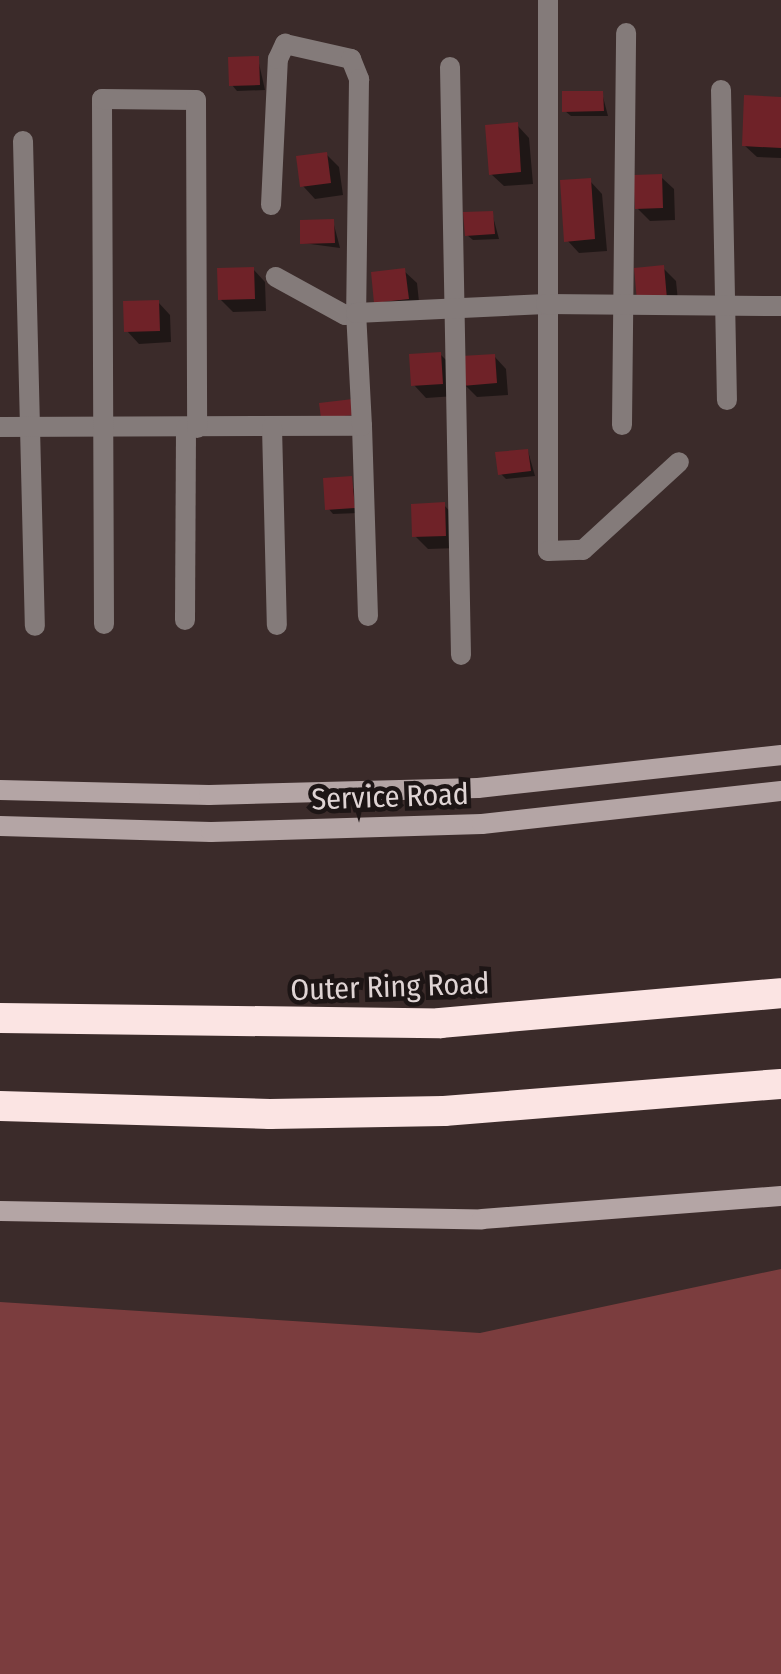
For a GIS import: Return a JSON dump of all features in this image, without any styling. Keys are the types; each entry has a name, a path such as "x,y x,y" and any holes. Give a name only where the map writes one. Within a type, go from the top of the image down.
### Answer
{"highway":[{"name":"Outer Ring Road","path":"0,1018 440,1023 781,993"},
{"path":"0,1106 270,1114 444,1110 781,1084"}],"main road":[{"name":"Service Road","path":"0,790 210,795 478,788 781,755"},
{"name":"Service Road","path":"0,826 211,832 464,825 781,791"},
{"path":"0,1211 482,1218 781,1196"}],"street":[{"path":"548,0 548,551 583,550 680,462"},
{"path":"622,425 626,34"},
{"path":"272,205 278,59 285,44 352,59 358,79 356,313 368,616"},
{"path":"450,67 450,309 461,656"},
{"path":"721,90 726,400"},
{"path":"104,624 102,99 196,100 185,620"},
{"path":"23,141 34,428 34,626"},
{"path":"276,277 345,316 546,304 781,306"},
{"path":"0,428 362,426"},
{"path":"272,427 276,626"}],"shaded area":[{"path":"781,1269 781,1674 0,1674 0,1302 480,1333"}],"building":[{"path":"259,56 260,85 229,86 228,57"},
{"path":"562,91 603,91 604,111 562,112"},
{"path":"744,95 781,97 781,148 742,146"},
{"path":"518,122 521,172 489,175 485,125"},
{"path":"327,152 331,183 300,187 296,156"},
{"path":"662,174 663,208 635,209 633,175"},
{"path":"591,178 595,239 564,242 560,180"},
{"path":"493,211 495,234 465,236 463,212"},
{"path":"334,219 335,243 300,244 300,220"},
{"path":"664,265 667,299 637,301 634,268"},
{"path":"254,267 255,299 218,300 217,268"},
{"path":"405,268 409,299 374,303 371,272"},
{"path":"159,300 160,331 124,332 123,301"},
{"path":"441,352 443,384 411,386 409,354"},
{"path":"495,354 497,383 462,386 461,356"},
{"path":"353,399 355,415 321,418 319,403"},
{"path":"528,449 531,471 498,475 495,452"},
{"path":"352,476 355,508 325,510 323,478"},
{"path":"445,502 446,536 412,537 411,504"}]}
